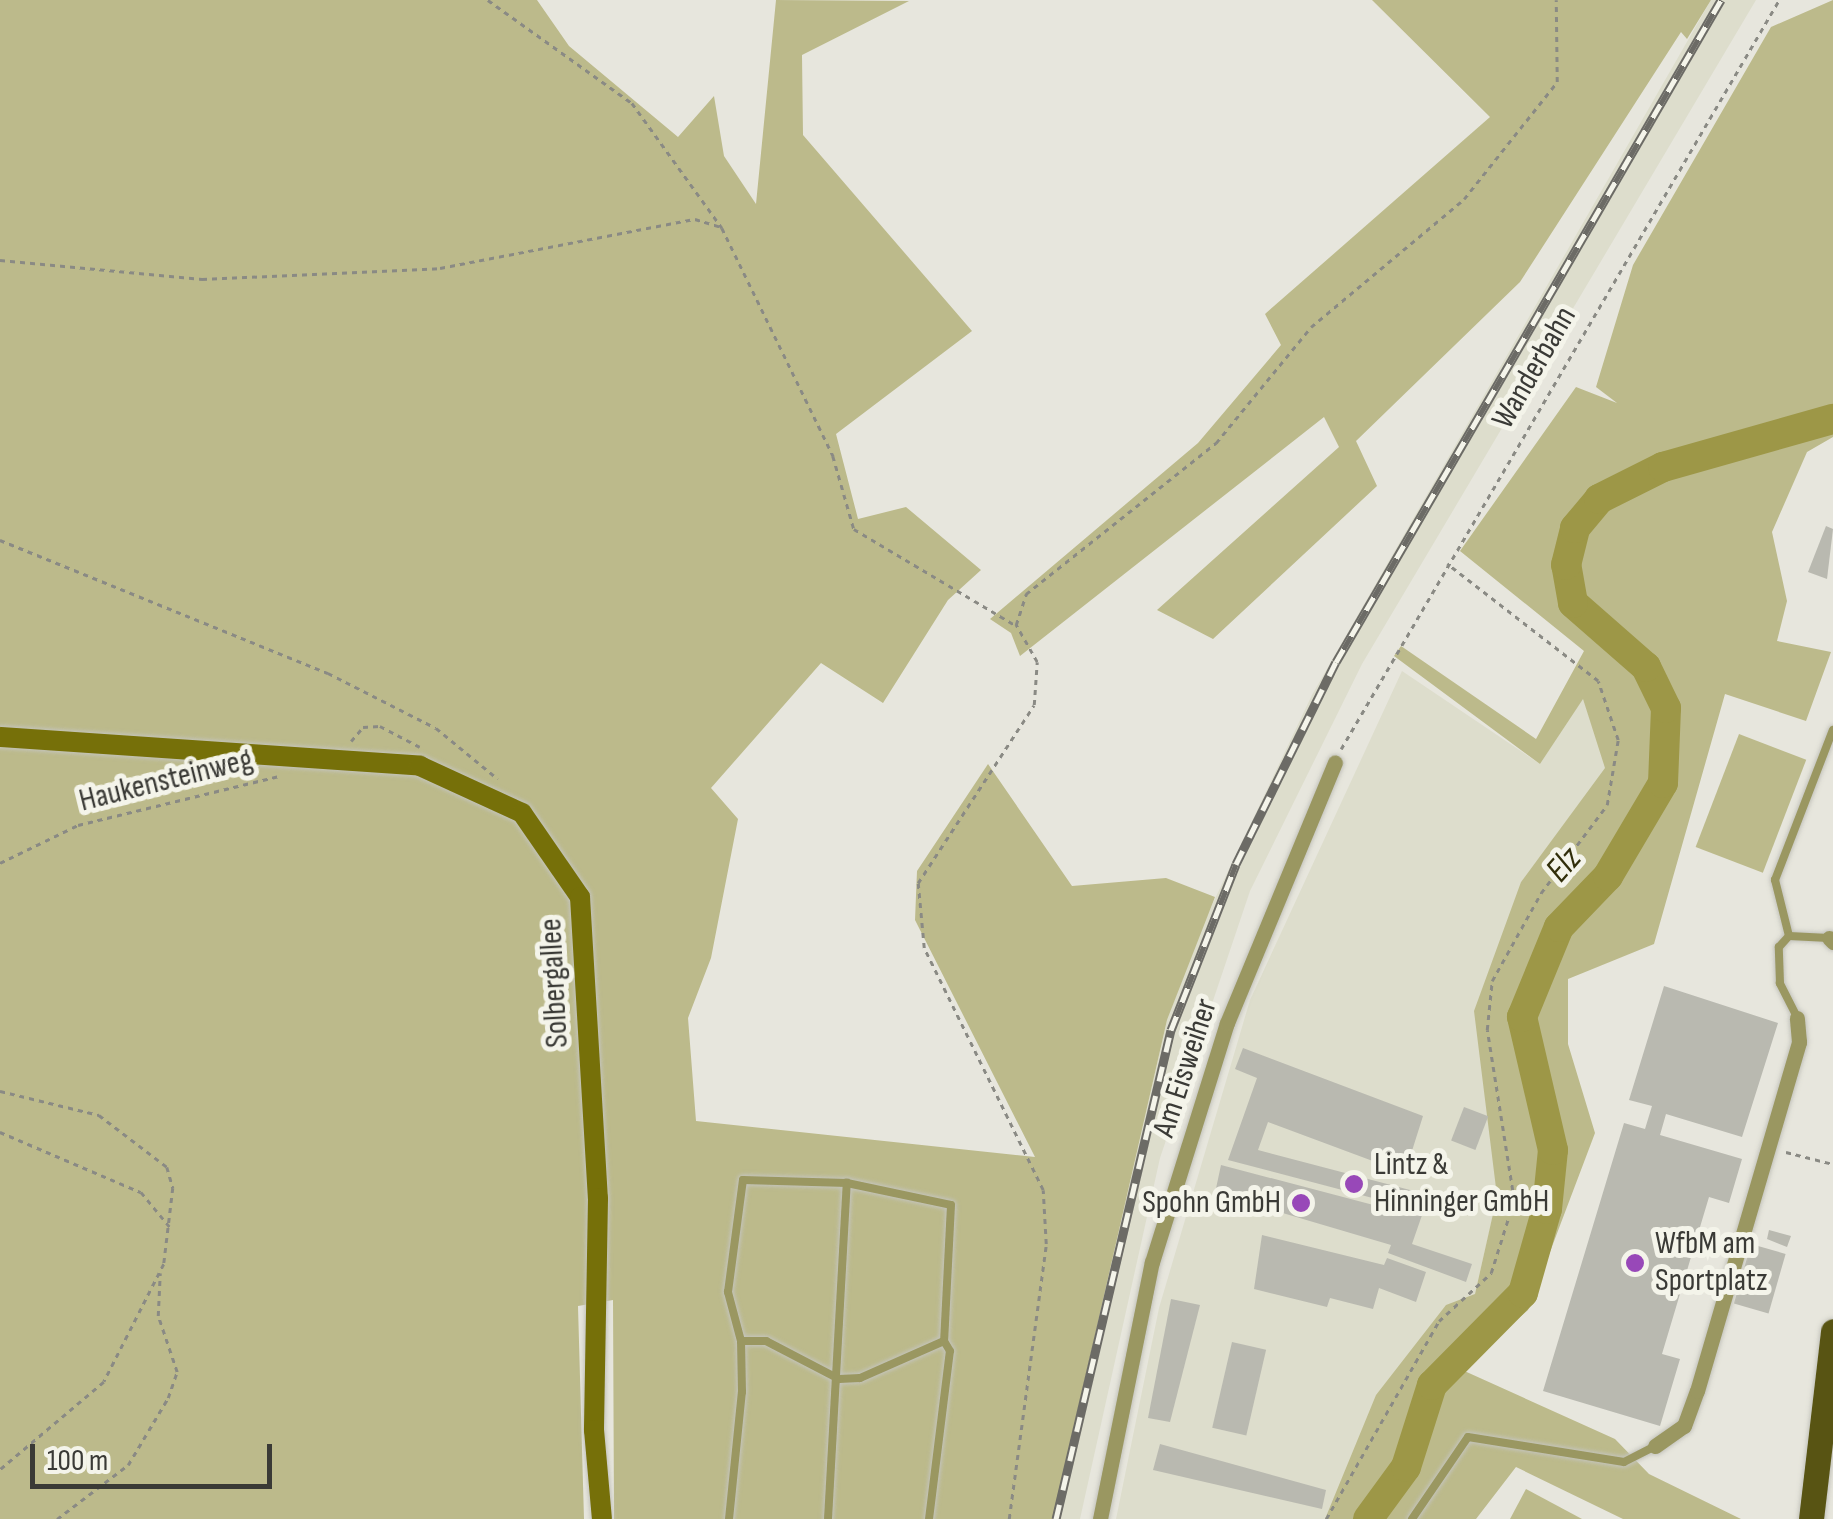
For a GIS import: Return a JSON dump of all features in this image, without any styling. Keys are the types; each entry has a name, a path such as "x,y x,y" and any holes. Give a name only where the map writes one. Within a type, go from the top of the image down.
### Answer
{"main road":[{"path":"1811,1519 1833,1331"}],"street":[{"name":"Solbergallee","path":"0,737 420,766 522,813 580,898 598,1198 594,1430 602,1519"},
{"name":"Am Eisweiher","path":"1100,1519 1175,1188 1226,1023 1335,762"},
{"path":"1656,1446 1684,1426 1696,1391 1775,1129 1798,1042 1797,1018"}],"lane":[{"path":"1797,1018 1777,962 1789,936 1775,880 1833,730"},
{"path":"1789,936 1832,939"},
{"path":"729,1519 741,1341 728,1292 743,1180 848,1183 938,1196 951,1205 944,1340 950,1351 929,1519"},
{"path":"828,1519 848,1183"},
{"path":"741,1341 766,1341 839,1378 860,1378 944,1340"},
{"path":"1412,1519 1468,1437 1624,1462 1656,1446"}],"path":[{"path":"488,0 632,103 722,228 833,456 854,530 1016,626 1037,662 1034,705 926,866 916,910 924,948 1043,1190 1046,1244 1010,1519"},
{"path":"1016,626 1035,582 1216,443 1311,327 1428,235 1492,166 1557,82 1563,53 1556,0"},
{"name":"Wanderbahn","path":"1335,762 1779,0"},
{"path":"0,260 222,278 440,268 696,218 722,228"},
{"path":"0,540 328,674 436,728 500,783"},
{"path":"1326,1519 1439,1321 1491,1273 1514,1200 1487,1030 1492,981 1541,892 1607,805 1618,740 1598,681 1448,564"},
{"name":"Haukensteinweg","path":"0,863 78,824 293,772"},
{"path":"0,1091 99,1115 167,1167 170,1228 160,1270 158,1316 176,1372 168,1398 128,1465 57,1519"},
{"path":"0,1132 142,1192 170,1228"},
{"path":"1798,1155 1833,1164"},
{"path":"0,1470 104,1382 160,1270"}],"shaded area":[{"path":"0,0 537,0 569,46 678,137 714,96 724,156 756,204 776,0 909,1 802,55 803,135 972,331 836,434 858,519 906,507 981,570 948,600 883,703 821,663 711,788 738,819 711,958 688,1018 696,1121 1035,1157 915,920 917,871 988,764 1072,886 1166,878 1215,897 1167,1020 1053,1519 614,1519 613,1300 578,1306 584,1519 0,1519"},
{"path":"1372,0 1711,0 1687,39 1681,32 1520,282 1356,441 1377,486 1213,639 1157,610 1339,447 1324,417 1020,656 1011,633 990,619 1198,443 1281,345 1265,314 1490,117"},
{"path":"1711,0 1756,0 1362,664 1250,891 1160,1158 1080,1519 1053,1519 1167,1020 1202,926 1312,695"},
{"path":"1833,0 1833,437 1807,452 1772,532 1787,601 1777,641 1831,652 1806,721 1725,694 1654,944 1568,979 1568,1044 1595,1133 1528,1310 1460,1369 1615,1439 1649,1474 1741,1519 1623,1519 1516,1467 1476,1519 1325,1519 1376,1395 1446,1305 1475,1294 1497,1196 1474,1011 1521,882 1605,768 1583,699 1540,764 1394,656 1401,646 1536,739 1584,651 1460,551 1576,387 1617,403 1596,387 1633,265 1771,27"},
{"path":"1402,671 1540,764 1583,698 1606,768 1521,882 1494,1137 1497,1197 1475,1294 1325,1519 1116,1519 1159,1308 1250,1000"},
{"path":"1739,734 1806,760 1763,873 1696,847"},
{"path":"1526,1489 1582,1519 1510,1519"}],"building":[{"path":"1826,526 1833,529 1827,579 1808,572"},
{"name":"WfbM am Sportplatz","path":"1664,986 1778,1023 1742,1137 1666,1114 1660,1135 1742,1159 1729,1203 1709,1197 1662,1354 1680,1359 1660,1426 1543,1391 1624,1123 1645,1129 1652,1106 1629,1100"},
{"path":"1243,1048 1423,1116 1405,1173 1268,1122 1258,1150 1429,1195 1412,1244 1472,1264 1466,1282 1388,1253 1391,1245 1215,1193 1221,1165 1381,1207 1384,1201 1228,1160 1257,1078 1235,1069"},
{"path":"1464,1107 1488,1116 1475,1150 1451,1141"},
{"path":"1769,1230 1791,1236 1787,1247 1767,1239"},
{"path":"1262,1235 1384,1265 1387,1258 1426,1272 1416,1302 1379,1288 1373,1309 1330,1298 1327,1307 1254,1289"},
{"path":"1751,1244 1786,1254 1769,1314 1734,1304"},
{"path":"1171,1299 1200,1305 1170,1422 1148,1418"},
{"path":"1232,1342 1266,1350 1246,1436 1212,1428"},
{"path":"1160,1444 1326,1490 1322,1509 1153,1470"}],"waterway":[{"name":"Elz","path":"1368,1519 1406,1467 1432,1385 1523,1293 1547,1209 1553,1150 1522,1017 1559,927 1608,876 1663,783 1666,708 1646,667 1573,603 1566,565 1575,528 1599,499 1663,467 1833,419"}],"railway":[{"path":"1056,1519 1171,1030 1236,864 1336,662 1721,0"}],"place":[{"name":"Lintz & Hinninger GmbH","path":"1354,1184"},
{"name":"Spohn GmbH","path":"1301,1203"},
{"name":"WfbM am Sportplatz","path":"1635,1263"}]}
